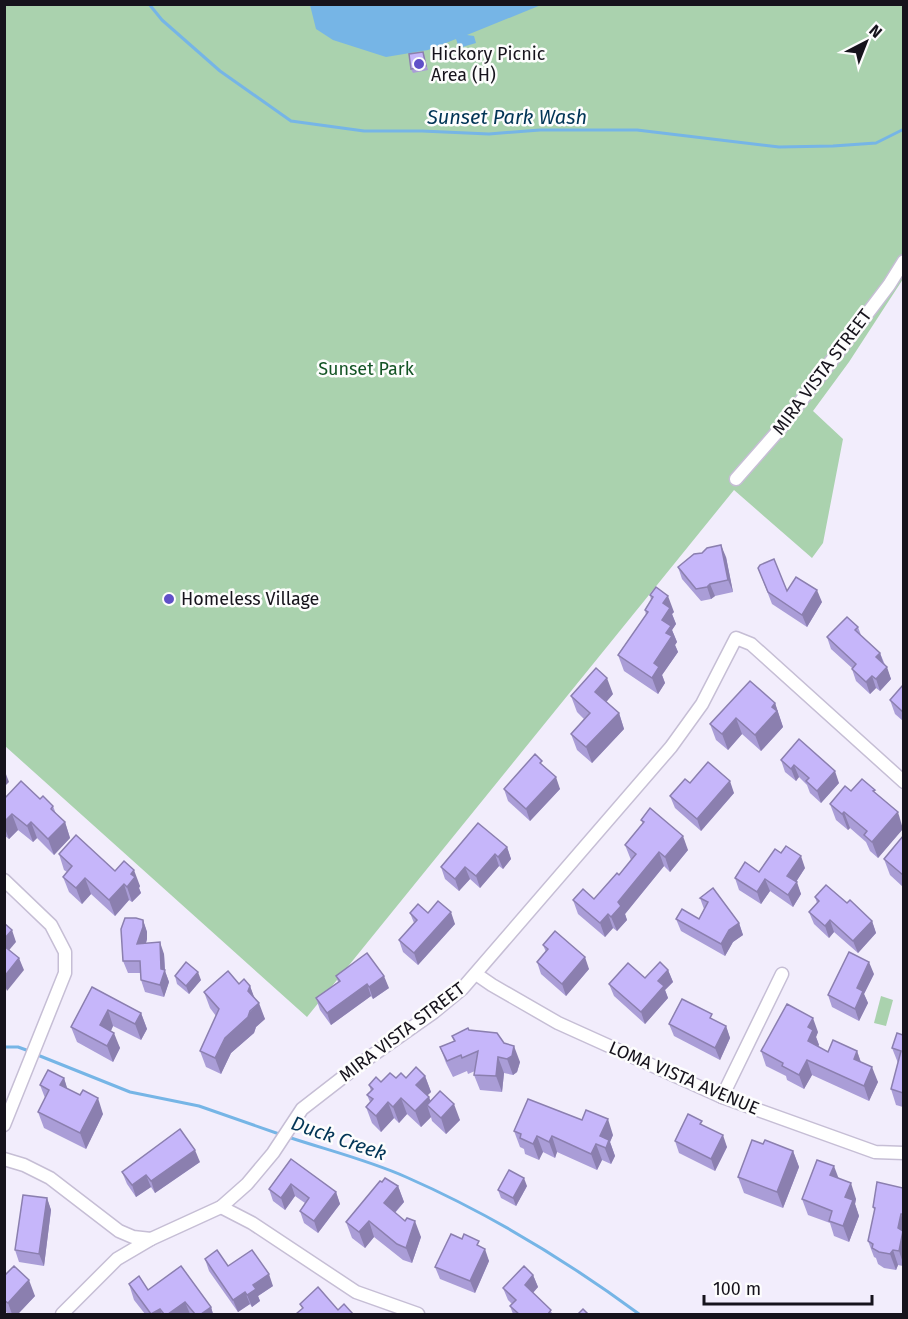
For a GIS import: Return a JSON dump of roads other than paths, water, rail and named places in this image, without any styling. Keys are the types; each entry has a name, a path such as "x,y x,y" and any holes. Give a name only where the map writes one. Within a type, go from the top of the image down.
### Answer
{"street":[{"name":"MIRA VISTA STREET","path":"736,479 779,430 889,285 903,261"},
{"name":"MIRA VISTA STREET","path":"62,1314 117,1259 151,1239 221,1207 247,1184 273,1153 302,1109 462,989 671,747 702,704 735,638 751,644 903,782"},
{"path":"4,880 51,925 65,952 65,973 4,1125"},
{"name":"LOMA VISTA AVENUE","path":"476,974 558,1023 722,1097 875,1152 903,1153"},
{"path":"722,1097 782,974"},
{"path":"4,1159 24,1165 50,1178 119,1231 133,1237 151,1239"},
{"path":"221,1207 252,1223 356,1292 418,1314"}],"water":[{"path":"310,4 541,5 467,35 474,36 476,43 459,48 456,39 428,50 386,57 333,40 316,29"}],"waterway":[{"name":"Sunset Park Wash","path":"149,4 162,20 220,71 291,121 364,131 489,134 540,130 637,130 779,147 876,143 904,129"},
{"name":"Duck Creek","path":"4,1047 18,1047 29,1051"},
{"name":"Duck Creek","path":"35,1054 130,1092 199,1106 282,1135"},
{"name":"Duck Creek","path":"288,1137 392,1171 467,1206 584,1275 639,1314"}],"place":[{"name":"Hickory Picnic Area (H)","path":"419,64"},
{"name":"Homeless Village","path":"169,599"}],"park label":[{"name":"Sunset Park","path":"366,369"}]}
